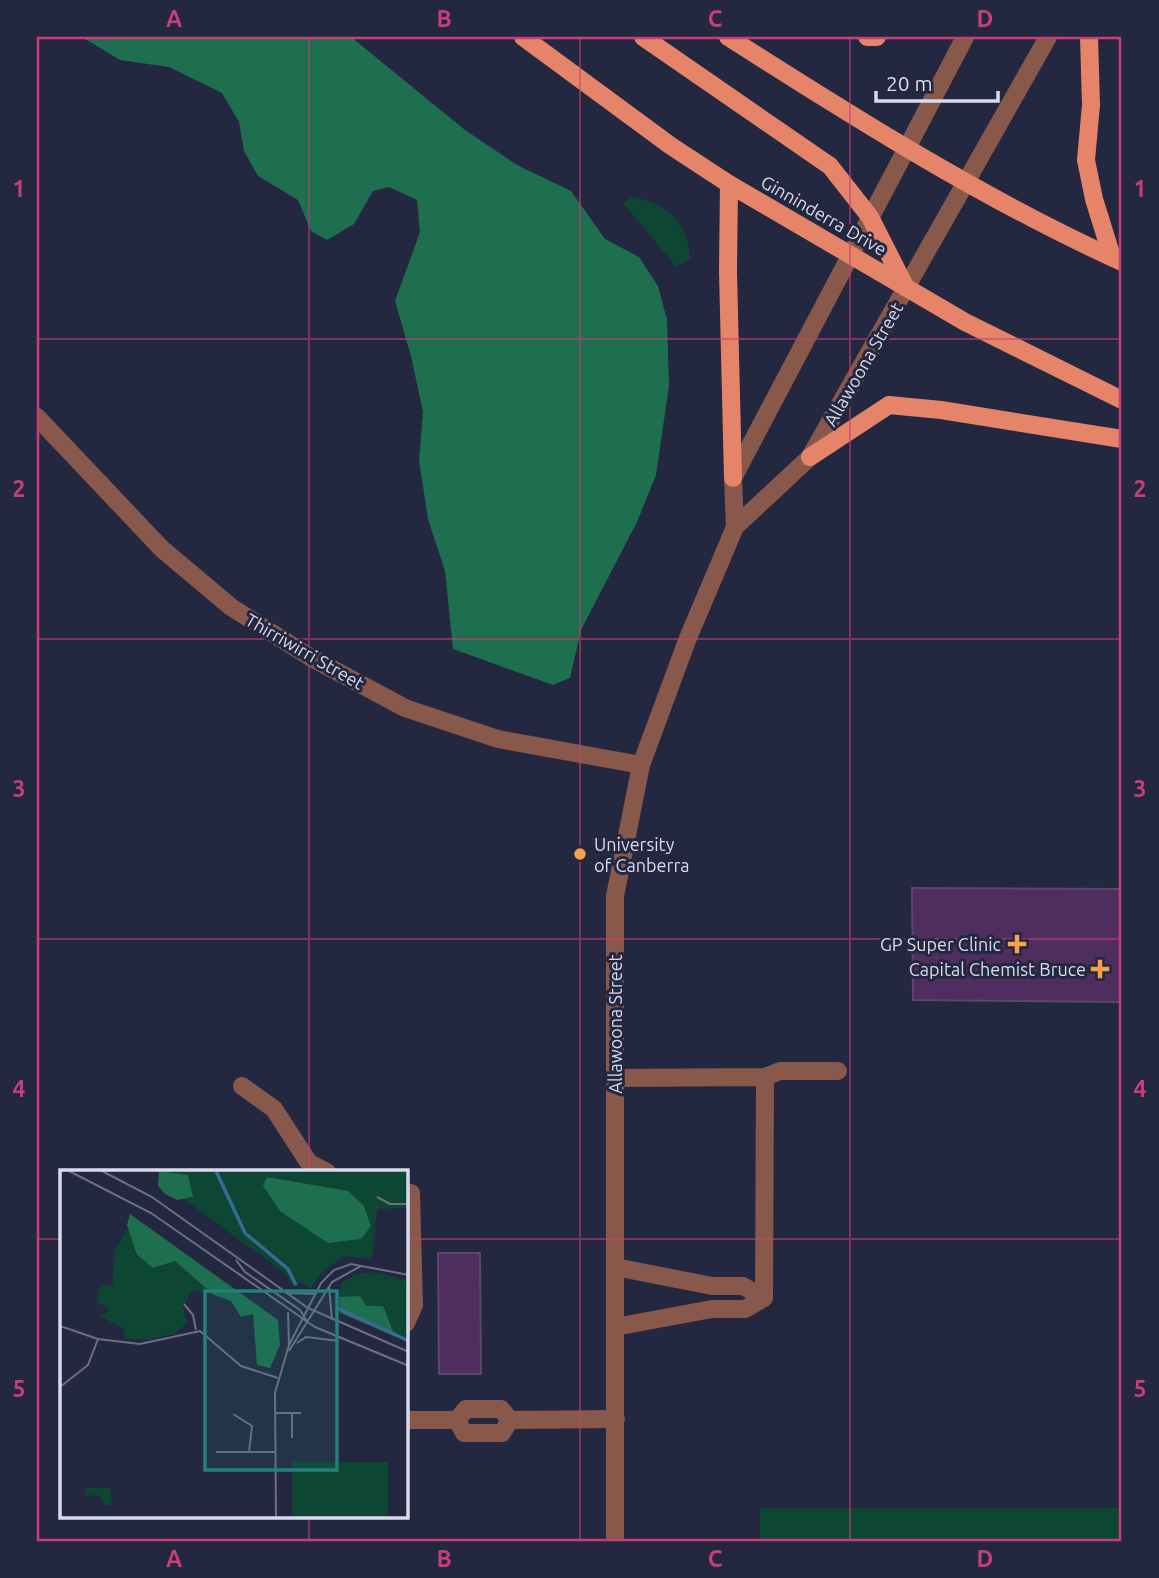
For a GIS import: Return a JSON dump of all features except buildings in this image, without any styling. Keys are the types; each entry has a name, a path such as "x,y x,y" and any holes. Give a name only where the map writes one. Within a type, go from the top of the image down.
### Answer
{"main road":[{"name":"Ginninderra Drive","path":"523,37 671,146 729,184 965,322 1122,400"},
{"path":"643,37 830,166 870,217 906,288"},
{"path":"728,37 966,182 1117,260"},
{"path":"867,37 877,37"},
{"path":"1089,37 1091,105 1086,160 1094,199 1117,260"},
{"path":"729,184 728,271 733,478"},
{"path":"810,457 889,405 941,410 1122,439"}],"street":[{"path":"733,478 965,37"},
{"name":"Allawoona Street","path":"615,1541 615,896 641,765 688,638 735,527 810,457 1048,37"},
{"name":"Thirriwirri Street","path":"37,417 162,549 231,607 310,657 405,708 498,739 641,765"},
{"name":"Allawoona Street","path":"733,478 735,527"},
{"path":"615,1078 765,1077 780,1071 838,1071"},
{"path":"764,1298 765,1077"},
{"path":"242,1086 274,1109 310,1163 323,1170"},
{"path":"408,1192 411,1193 414,1305 408,1318"},
{"path":"615,1267 712,1286 743,1286 764,1298"},
{"path":"615,1327 712,1309 745,1309 764,1298"},
{"path":"408,1420 457,1420 466,1409 502,1409 510,1420 616,1419"}],"green space":[{"path":"82,37 351,37 465,130 517,165 571,191 605,239 639,257 658,286 667,320 669,386 656,475 637,522 581,630 570,678 553,685 453,649 445,571 428,519 419,460 423,412 395,301 420,232 417,200 389,187 373,191 354,224 327,240 311,231 298,200 258,176 244,151 239,122 222,93 169,67 120,60"},
{"path":"632,197 656,204 673,216 685,234 690,259 676,267 623,203"},
{"path":"760,1508 1122,1508 1122,1541 760,1541"}],"place":[{"name":"University of Canberra","path":"580,854"},
{"name":"GP Super Clinic","path":"1017,944"},
{"name":"Capital Chemist Bruce","path":"1100,969"}]}
